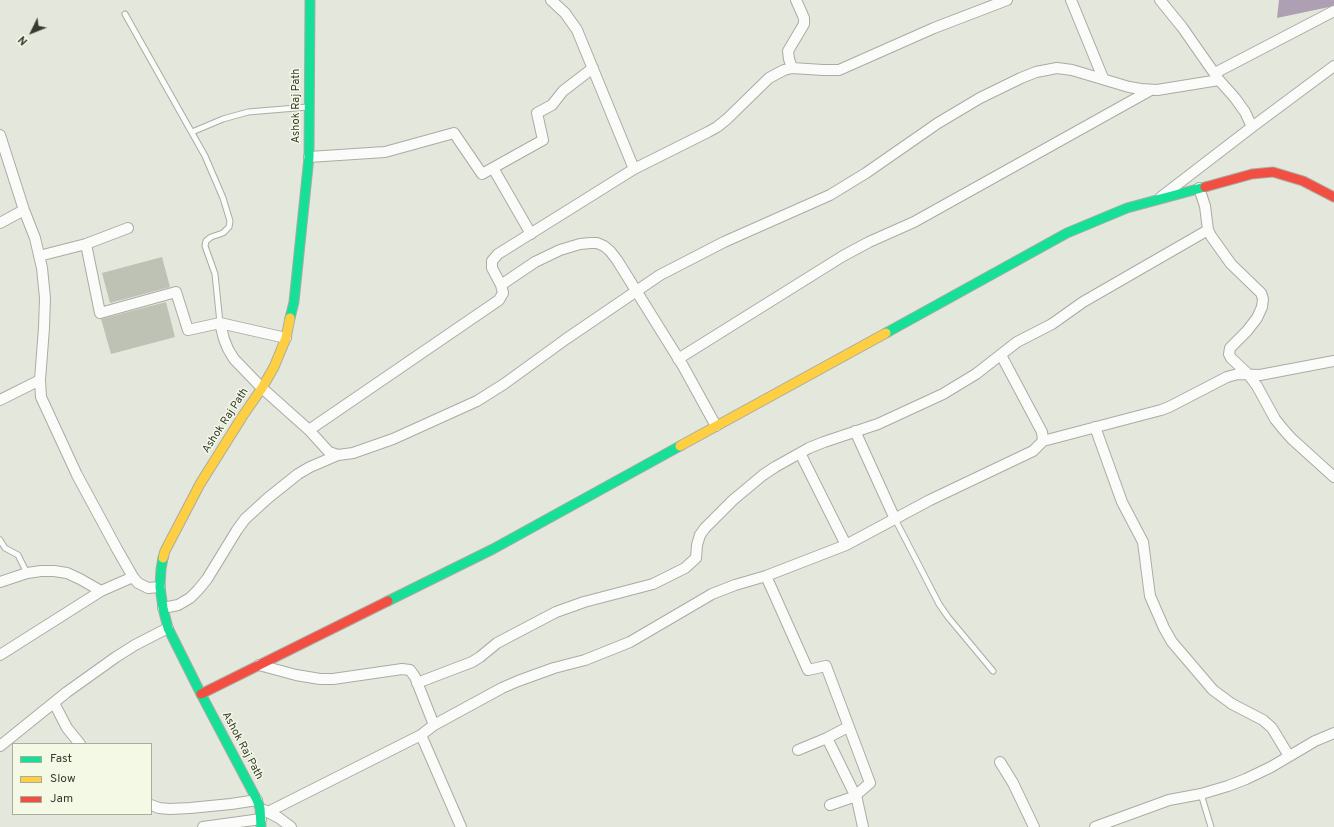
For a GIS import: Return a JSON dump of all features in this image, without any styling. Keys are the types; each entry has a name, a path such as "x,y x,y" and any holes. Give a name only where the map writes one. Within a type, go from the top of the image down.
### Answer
{"main road":[{"name":"Ashok Raj Path","path":"261,813 168,628 160,587 161,569 165,551 200,484 262,388 274,367 286,338 294,302 309,157 310,0"},
{"path":"201,694 493,549 1067,233 1127,208 1252,174 1273,172 1303,181 1334,198"}],"street":[{"path":"551,0 566,13 573,22 634,169"},
{"path":"792,68 788,51 804,24 804,18 796,0"},
{"path":"309,430 499,300 504,293 492,268 492,261 498,254 634,169 712,130 727,119 769,78 784,70 792,68 839,70 934,28 1007,0"},
{"path":"1071,0 1103,78"},
{"path":"1160,0 1182,27 1245,112 1252,127"},
{"path":"163,608 178,604 190,598 207,579 245,519 298,474 338,455 353,453 393,439 477,401 660,276 703,252 830,195 866,173 938,123 980,98 1036,72 1057,68 1072,70 1140,89 1151,90 1173,88 1217,76 1334,11"},
{"path":"1158,199 1334,66"},
{"path":"309,157 385,152 454,133 482,174 543,140 538,113 552,105 563,91 593,68"},
{"path":"678,359 858,248 914,222 1151,90"},
{"path":"0,135 24,210 35,238 42,268 45,298 40,380 41,397 90,500 133,577 138,583 148,588 160,587"},
{"path":"493,168 530,234"},
{"path":"1199,188 1205,206 1208,230 1214,242 1231,264 1261,293 1263,299 1262,307 1256,318 1247,331 1230,348 1229,354 1231,358 1258,386 1275,419 1283,429 1334,477"},
{"path":"0,223 24,210"},
{"path":"40,256 86,244 128,228"},
{"path":"417,683 476,660 497,643 556,612 584,602 653,584 685,568 696,558 697,545 700,535 732,500 763,476 800,453 835,437 878,424 943,394 971,378 1017,342 1060,319 1083,302 1208,230"},
{"path":"501,285 535,262 560,250 580,244 597,243 604,246 617,260 637,292 678,359 716,426"},
{"path":"86,244 100,313 176,292 188,330 220,323 286,338"},
{"path":"220,323 228,349 242,367 262,388 309,430 329,452 338,455"},
{"path":"1001,355 1037,421 1042,432 1043,441"},
{"path":"203,827 224,825 261,813 421,735 434,725 502,688 554,668 585,660 630,642 712,594 735,585 766,576 846,545 894,518 1033,451 1043,441 1165,409 1227,377 1238,374 1260,375 1334,362"},
{"path":"0,400 40,380"},
{"path":"1095,427 1122,502 1142,542 1150,596 1164,628 1180,651 1213,690 1232,704 1263,720 1272,728 1289,756"},
{"path":"855,431 894,518"},
{"path":"800,453 846,545"},
{"path":"0,582 26,573 41,571 66,573 86,582 100,591"},
{"path":"766,576 808,670 826,666 870,783 856,795 856,798"},
{"path":"0,655 100,591 133,577"},
{"path":"0,746 54,703 124,651 168,628"},
{"path":"259,665 296,675 320,679 333,679 402,669 410,670 417,683 434,725"},
{"path":"54,703 67,728 79,743"},
{"path":"798,750 827,738 848,727"},
{"path":"1095,827 1169,800 1202,794 1246,779 1315,741 1334,733"},
{"path":"421,735 462,827"},
{"path":"827,738 856,798 863,827"},
{"path":"1000,762 1013,783 1034,827"},
{"path":"830,805 856,798"},
{"path":"152,805 170,809 231,804 279,818 291,827"}],"lane":[{"path":"125,14 214,174 230,220 228,227 223,232 206,241 205,246 215,274 220,323"},
{"path":"192,132 223,119 248,112 309,107"},
{"path":"894,518 939,604 993,671"},
{"path":"0,540 5,548 18,555 26,573"},
{"path":"1202,794 1211,827"}],"shaded area":[{"path":"1279,0 1334,0 1334,6 1277,18"}],"building":[{"path":"162,257 170,287 110,303 102,273"},
{"path":"166,302 175,337 111,354 101,319"}],"traffic: fast":[{"path":"290,318 294,302 309,157 310,0"},
{"path":"886,333 1067,233 1127,208 1205,187"},
{"path":"388,601 493,549 680,446"},
{"path":"163,558 160,587 168,628 257,800 260,808 261,827"}],"traffic: slow":[{"path":"163,558 165,551 200,484 274,367 286,338 290,318"},
{"path":"680,446 886,333"}],"traffic: jam":[{"path":"1205,187 1252,174 1273,172 1303,181 1334,197"},
{"path":"201,694 388,601"}]}
